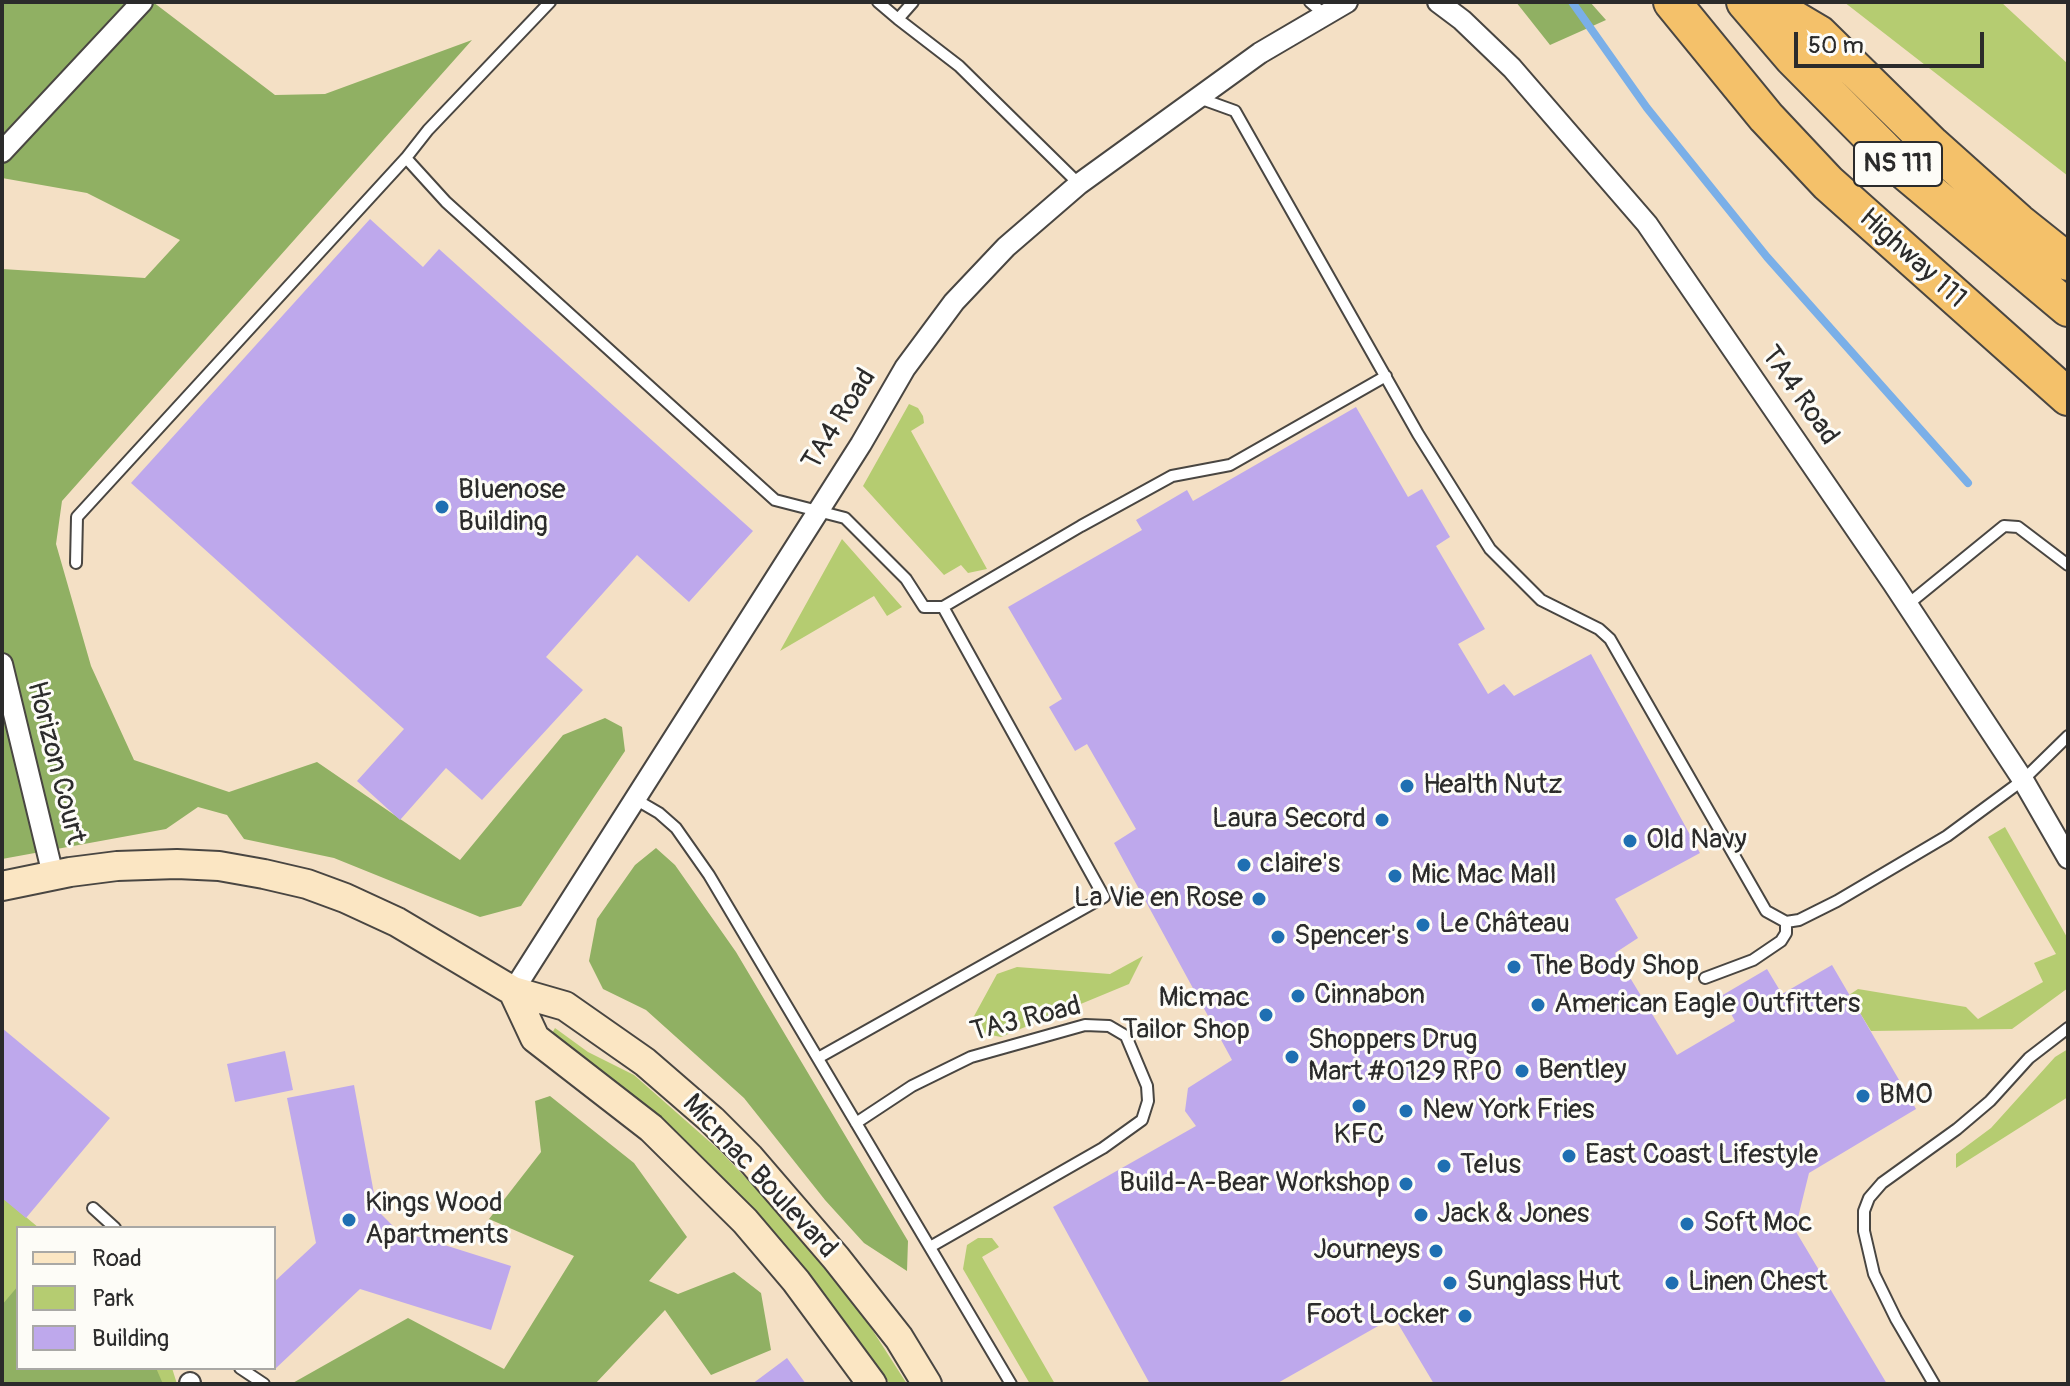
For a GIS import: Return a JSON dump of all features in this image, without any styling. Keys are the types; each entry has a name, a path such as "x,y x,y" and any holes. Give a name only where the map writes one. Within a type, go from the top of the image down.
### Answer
{"highway":[{"name":"Highway 111","path":"1672,2 1766,117 1828,183 2068,397"},
{"name":"NS 111","path":"1745,2 1803,68 1907,173 2068,308"},
{"path":"1765,2 1819,34 1932,145 2068,262"},
{"path":"1958,301 2068,421"}],"street":[{"path":"2,152 142,2"},
{"name":"TA4 Road","path":"513,991 861,444 905,368 954,302 1006,247 1079,184 1317,8 1347,2"},
{"name":"TA4 Road","path":"1438,2 1462,20 1512,68 1647,224 1907,605 2023,780 2068,858"},
{"name":"Horizon Court","path":"2,664 53,875"},
{"name":"Micmac Boulevard","path":"2,886 117,866 177,864 219,866 307,884 397,922 513,991 565,1006 645,1062 749,1157 836,1258 899,1338 927,1384"},
{"name":"Micmac Boulevard","path":"513,991 535,1038 651,1128 745,1221 796,1281 872,1384"}],"lane":[{"path":"76,563 77,517 406,158 428,130 550,2"},
{"path":"878,2 959,66 1079,184"},
{"path":"898,19 913,2"},
{"path":"1199,98 1235,111 1386,376 1490,549 1541,600 1599,629 1610,639 1766,911 1786,922 1799,920 1837,901 1947,836 2023,780 2068,736"},
{"path":"406,158 446,202 775,500 845,518 906,579 924,607 943,607 1150,487 1187,472 1230,465 1386,376"},
{"path":"1907,605 2004,526 2018,527 2068,565"},
{"path":"818,1058 1104,897 943,607"},
{"path":"635,799 659,813 676,828 701,863 1011,1384"},
{"path":"1705,978 1753,960 1781,941 1786,933 1786,922"},
{"name":"TA3 Road","path":"856,1123 912,1086 971,1057 1085,1025 1109,1026 1126,1036 1147,1086 1148,1101 1142,1120 1103,1148 930,1247"},
{"path":"1934,1384 1874,1274 1864,1231 1864,1211 1869,1198 1882,1183 1957,1129 1990,1101 2029,1058 2068,1028"},
{"path":"93,1208 113,1226"},
{"path":"243,1370 264,1384"}],"green space":[{"path":"2,2 153,2 275,95 325,94 472,40 62,501 56,544 91,666 134,760 229,792 317,762 460,860 563,735 605,718 622,727 625,751 521,906 480,917 334,858 244,839 227,815 198,807 166,829 2,859 2,269 145,278 180,240 87,193 2,178"},
{"path":"1516,2 1590,2 1606,20 1550,45"},
{"path":"1844,2 2001,2 2068,64 2068,176"},
{"path":"909,404 918,408 924,423 911,431 987,569 968,573 961,565 944,575 863,486"},
{"path":"842,539 902,607 887,616 874,596 780,651"},
{"path":"2005,827 2068,939 2068,988 2012,1029 1871,1031 1849,995 1858,989 1966,1007 1978,1019 2043,982 2034,963 2056,954 1988,837"},
{"path":"656,848 675,865 736,952 908,1241 907,1271 864,1243 825,1200 744,1098 646,1010 603,989 589,961 597,919 635,865"},
{"path":"1143,956 1129,984 1001,1037 981,1033 973,1018 997,974 1017,967 1110,974"},
{"path":"555,1028 588,1052 634,1075 719,1150 780,1213 857,1306 907,1384 890,1384 799,1263 734,1189 676,1132 622,1086 551,1035"},
{"path":"2068,1049 2068,1097 1956,1168 1956,1154 1991,1128 2055,1057"},
{"path":"550,1096 634,1163 687,1237 649,1281 678,1294 734,1272 761,1293 771,1350 711,1375 665,1310 595,1384 291,1384 408,1318 504,1369 574,1256 489,1219 541,1152 535,1101"},
{"path":"2,1197 37,1226 16,1226 16,1370 173,1370 177,1384 2,1384"},
{"path":"978,1238 992,1238 999,1247 982,1257 1055,1384 1030,1384 963,1269 967,1245"},
{"path":"16,1288 16,1370 157,1370 163,1384 2,1384 2,1305"}],"building":[{"name":"Bluenose Building","path":"370,219 423,267 439,249 753,531 689,602 637,555 546,657 583,690 482,800 446,768 400,820 357,781 404,729 131,483"},
{"name":"Mic Mac Mall","path":"1356,407 1408,497 1422,489 1450,537 1436,546 1485,629 1458,644 1488,694 1504,684 1514,696 1591,654 1700,853 1615,899 1638,938 1615,953 1677,1055 1735,1021 1721,996 1767,969 1782,994 1832,965 1916,1109 1809,1173 1795,1230 1887,1384 1434,1384 1394,1317 1276,1384 1150,1384 1053,1207 1196,1126 1185,1111 1188,1088 1232,1060 1114,843 1136,829 1087,744 1075,751 1049,707 1062,699 1008,607 1142,530 1136,520 1187,490 1193,501"},
{"path":"2,1028 110,1118 26,1218 2,1198"},
{"path":"285,1051 293,1090 235,1102 227,1064"},
{"name":"Kings Wood Apartments","path":"354,1085 377,1210 397,1230 511,1266 491,1330 360,1289 276,1368 276,1280 316,1243 287,1098"},
{"path":"787,1358 806,1384 752,1384"}],"waterway":[{"path":"1572,2 1647,108 1767,257 1968,483"}],"place":[{"name":"Bluenose Building","path":"442,507"},
{"name":"Health Nutz","path":"1407,786"},
{"name":"Laura Secord","path":"1382,820"},
{"name":"Old Navy","path":"1630,841"},
{"name":"claire's","path":"1244,865"},
{"name":"Mic Mac Mall","path":"1395,876"},
{"name":"La Vie en Rose","path":"1259,899"},
{"name":"Le Château","path":"1423,925"},
{"name":"Spencer's","path":"1278,937"},
{"name":"The Body Shop","path":"1514,967"},
{"name":"Cinnabon","path":"1298,996"},
{"name":"American Eagle Outfitters","path":"1538,1005"},
{"name":"Micmac Tailor Shop","path":"1266,1015"},
{"name":"Shoppers Drug Mart #0129 RPO","path":"1292,1057"},
{"name":"Bentley","path":"1522,1071"},
{"name":"BMO","path":"1863,1096"},
{"name":"KFC","path":"1359,1106"},
{"name":"New York Fries","path":"1406,1111"},
{"name":"East Coast Lifestyle","path":"1569,1156"},
{"name":"Telus","path":"1444,1166"},
{"name":"Build-A-Bear Workshop","path":"1406,1184"},
{"name":"Jack & Jones","path":"1421,1215"},
{"name":"Kings Wood Apartments","path":"349,1220"},
{"name":"Soft Moc","path":"1687,1224"},
{"name":"Journeys","path":"1436,1251"},
{"name":"Sunglass Hut","path":"1450,1283"},
{"name":"Linen Chest","path":"1672,1283"},
{"name":"Foot Locker","path":"1465,1316"}]}
